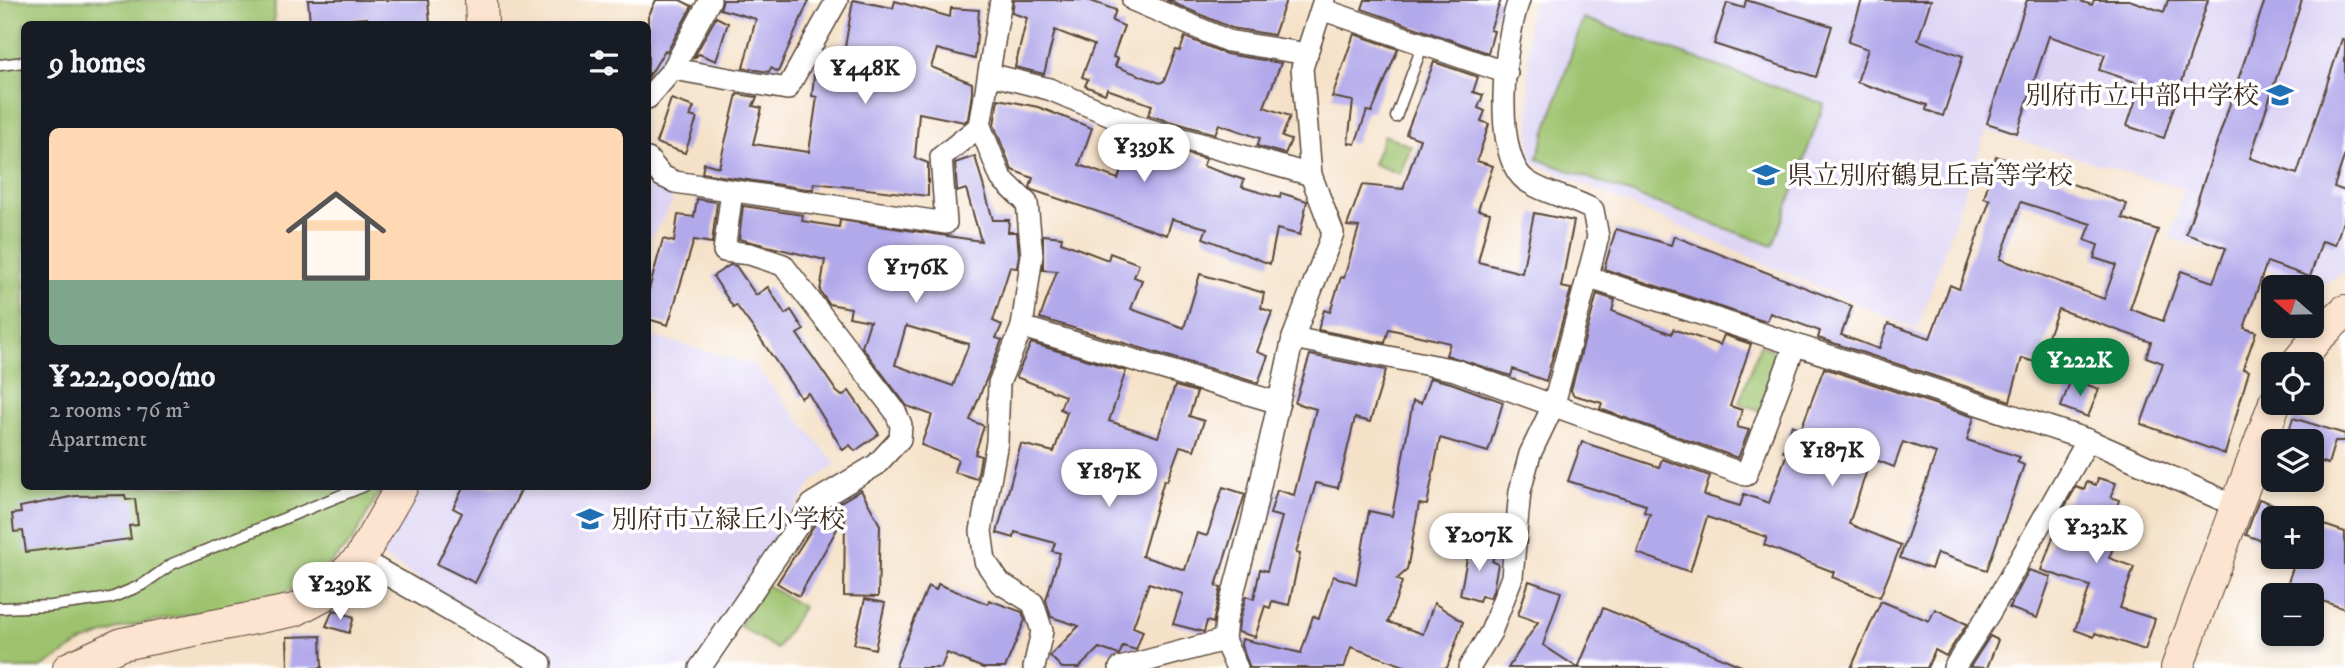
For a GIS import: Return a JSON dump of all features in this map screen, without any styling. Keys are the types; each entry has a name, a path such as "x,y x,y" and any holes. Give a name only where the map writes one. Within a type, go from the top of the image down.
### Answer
{"street":[{"path":"481,0 482,21"},
{"path":"651,95 673,69 710,0"},
{"path":"673,69 786,89 837,0"},
{"path":"1001,0 980,126 1001,178 1027,203 1032,255 1022,327 999,383 997,442 981,531 985,561 1000,583 1033,603 1042,631 1034,668"},
{"path":"1133,0 1228,41 1307,54"},
{"path":"1469,668 1491,632 1512,577 1520,491 1530,454 1554,404 1590,278 1598,237 1593,210 1527,182 1510,159 1504,137 1507,73 1519,0"},
{"path":"1237,668 1224,640 1237,571 1252,522 1293,338 1333,233 1311,175 1301,68 1322,4 1423,44 1507,73"},
{"path":"989,74 1049,89 1137,126 1311,175"},
{"path":"651,163 662,176 675,182 946,223 942,157 980,126"},
{"path":"700,668 813,503 877,465 900,439 901,425 895,411 783,265 750,254 724,251 732,191"},
{"path":"1590,278 2088,440 2236,506"},
{"path":"2307,352 2345,311"},
{"path":"1022,327 1279,403"},
{"path":"1293,338 1455,370 1746,475 1795,345"},
{"path":"2177,668 2270,415"},
{"path":"1954,668 1990,612 2088,440"},
{"path":"69,668 122,644 295,610 323,595 360,559 400,490"},
{"path":"360,559 541,663 538,668"},
{"path":"1120,668 1224,640"}],"lane":[{"path":"1396,117 1423,44"},
{"path":"0,65 21,62"},
{"path":"0,608 51,606 111,598 142,585 172,564 354,490"}],"shaded area":[{"name":"県立別府鶴見丘高等学校","path":"1534,0 2345,0 2345,272 2324,283 2324,275 2285,275 2170,238 2184,189 1986,131 1917,330 1530,161 1528,20"},
{"path":"651,176 673,201 651,239"},
{"name":"別府市立緑丘小学校","path":"651,336 753,364 836,464 813,481 691,668 546,668 550,659 376,552 408,490 651,490"}],"green space":[{"path":"0,0 275,0 274,21 21,21 21,490 380,490 353,540 309,585 260,600 121,628 83,642 41,668 0,668"},
{"path":"1583,18 1824,104 1773,246 1537,159"},
{"path":"1384,135 1411,146 1400,174 1373,164"},
{"path":"1760,345 1779,353 1784,363 1766,413 1739,403"},
{"path":"765,584 803,607 777,649 739,626"}],"building":[{"path":"308,0 428,0 430,21 367,21 367,18 310,21"},
{"path":"656,0 680,0 692,6 667,52 665,50 651,73 651,21 648,21"},
{"path":"723,0 809,0 778,72 771,68 769,72 743,68 756,19 720,9"},
{"path":"853,0 893,8 895,1 950,17 951,8 979,10 975,59 937,49 931,67 972,83 972,93 968,119 964,122 919,113 915,158 928,163 928,196 814,183 813,189 807,189 702,173 704,163 719,167 737,94 757,97 753,106 762,108 753,144 809,152 817,97 812,96 815,66 820,57 843,59"},
{"path":"1014,0 1088,0 1116,10 1112,21 1124,26 1113,57 1118,59 1115,66 1160,83 1164,81 1176,50 1180,51 1185,37 1226,54 1281,63 1264,107 1290,116 1282,137 1291,140 1285,154 1257,146 1260,138 1219,124 1215,134 1148,115 1152,105 1107,89 1105,94 1085,86 1088,79 1082,77 1094,45 1055,30 1044,74 1015,67 1027,18 1012,13"},
{"path":"1166,0 1286,0 1274,35 1232,28"},
{"path":"1365,0 1501,0 1490,30 1494,31 1488,53 1362,9"},
{"path":"1746,0 1832,26 1816,77 1714,44 1727,3 1744,8"},
{"path":"1862,0 1931,0 1918,40 1963,56 1943,116 1926,110 1927,105 1857,82 1868,49 1848,42"},
{"path":"2027,0 2077,0 2092,5 2094,0 2129,0 2164,12 2168,0 2208,0 2164,138 2127,126 2141,84 2099,70 2105,55 2049,36 2017,133 1987,123"},
{"path":"2265,0 2302,0 2250,158 2297,174 2342,39 2345,40 2345,154 2334,187 2345,191 2345,215 2335,245 2322,241 2311,275 2267,262 2244,328 2256,332 2243,369 2249,371 2225,454 2141,424 2163,363 2146,357 2151,342 2058,309 2038,363 2022,358 2010,401 1818,338 1820,331 1770,313 1767,321 1760,320 1604,269 1616,229 1671,245 1674,236 1852,306 1841,335 1879,349 1888,324 1930,338 1950,285 1959,289 1990,200 1984,198 1996,156 2127,204 2122,218 2158,230 2130,309 2163,321 2181,271 2213,282 2226,248 2186,234","holes":["2021,202 2091,224 2085,240 2098,245 2094,258 2116,265 2104,299 2000,259"]},
{"path":"716,17 728,23 716,61 699,54 693,59"},
{"path":"1354,34 1398,49 1372,112 1367,111 1355,144 1348,143 1353,101 1332,97"},
{"path":"1434,62 1478,77 1473,92 1483,95 1478,108 1485,111 1481,121 1489,124 1477,161 1493,166 1478,210 1490,213 1478,262 1522,273 1534,213 1574,221 1561,287 1571,289 1546,381 1513,369 1511,376 1446,355 1450,343 1389,329 1385,343 1318,330 1324,310 1330,312 1341,277 1344,278 1359,227 1347,226 1362,185 1403,189 1420,139 1406,134"},
{"path":"671,99 694,107 690,116 697,118 685,153 656,143"},
{"path":"998,99 1038,107 1092,128 1079,165 1118,179 1128,148 1133,149 1136,139 1206,159 1203,166 1244,180 1242,187 1280,198 1281,193 1307,201 1300,235 1277,229 1270,264 1203,238 1207,228 1172,219 1167,235 1032,190 1030,187 1033,178 1012,170 994,125"},
{"path":"975,156 993,220 1009,220 1008,232 1017,232 1019,255 1017,268 1010,267 993,321 1002,325 996,338 1002,340 970,420 984,426 975,454 981,456 977,479 954,472 958,459 921,445 932,415 907,406 862,347 870,321 849,317 851,308 829,304 820,291 825,260 739,239 743,206 803,215 802,221 839,227 840,220 981,241 966,189 957,192 955,163","holes":["906,326 969,344 953,386 895,365"]},
{"path":"697,199 717,202 712,243 694,240 668,325 651,320 651,282 663,239 674,242 678,215 694,217"},
{"path":"1043,235 1062,237 1061,242 1108,260 1110,253 1139,264 1134,277 1142,280 1131,309 1184,328 1200,274 1264,293 1261,308 1272,312 1257,352 1268,356 1258,383 1040,318 1057,271 1043,270"},
{"path":"730,265 736,266 756,295 768,287 785,314 791,310 804,330 797,334 837,392 842,396 849,391 879,434 855,451 850,445 843,450 808,393 801,398 713,276"},
{"path":"1597,294 1615,300 1612,311 1672,334 1673,329 1720,345 1724,335 1751,344 1730,406 1742,410 1737,427 1749,430 1738,458 1600,409 1602,403 1573,395 1571,390"},
{"path":"1031,343 1126,371 1109,421 1158,437 1175,386 1197,392 1189,416 1204,421 1194,450 1180,446 1167,481 1164,480 1142,556 1185,570 1197,533 1207,536 1223,487 1245,494 1216,586 1221,588 1213,623 1207,621 1204,632 1173,624 1183,594 1149,583 1133,627 1143,631 1136,650 1123,646 1119,655 1099,648 1079,668 1062,668 1050,656 1079,626 1051,617 1046,600 1060,553 1052,551 1055,543 1015,532 1014,538 997,533 1021,444 1054,452 1067,412 1060,409 1065,396 1016,377"},
{"path":"1310,355 1386,370 1370,422 1355,418 1338,488 1316,483 1296,553 1300,554 1289,605 1272,601 1270,608 1265,606 1255,637 1238,632 1239,622 1246,596 1254,599 1260,569 1267,571 1282,517 1270,514 1277,490 1294,495 1316,409 1295,403"},
{"path":"1824,368 1974,417 1967,440 2020,457 2017,462 2024,465 1987,570 1937,553 1931,569 1900,558 1936,453 1903,442 1894,467 1871,458 1849,524 1901,545 1880,597 1832,577 1834,572 1764,545 1767,537 1707,517 1690,572 1637,553 1650,514 1644,512 1646,505 1568,481 1582,442 1659,467 1662,459 1710,476 1704,495 1740,506 1744,494 1769,503 1787,453 1783,451 1792,425 1801,429"},
{"path":"1430,378 1503,402 1488,452 1440,438 1427,505 1419,504 1407,570 1397,579 1402,582 1388,622 1423,634 1434,603 1463,622 1447,668 1410,668 1351,647 1344,668 1250,668 1241,645 1242,639 1301,653 1313,616 1319,618 1333,576 1356,584 1369,511 1392,516 1413,401 1421,403"},
{"path":"2071,379 2099,389 2088,417 2061,407"},
{"path":"2293,418 2345,434 2345,441 2335,441 2328,464 2324,463 2324,429 2290,429"},
{"path":"2098,478 2116,483 2111,497 2119,500 2111,524 2121,528 2109,558 2134,567 2120,608 2155,619 2145,650 2095,633 2094,637 2075,630 2090,586 2041,570 2064,508 2076,487 2084,490 2087,482 2096,485"},
{"path":"462,490 521,490 475,583 437,564 462,513 453,508"},
{"path":"861,490 880,525 878,597 844,596 845,515 799,596 777,583 822,513"},
{"path":"125,495 126,500 135,499 138,525 129,526 131,539 26,552 23,531 14,532 12,514 21,513 20,507 75,496"},
{"path":"2259,499 2273,504 2261,506 2261,541 2246,535"},
{"path":"2324,525 2345,532 2345,609 2324,602 2324,583 2288,583 2293,569 2324,569"},
{"path":"1470,543 1497,549 1492,561 1498,564 1493,591 1490,598 1481,596 1479,601 1460,595"},
{"path":"2029,570 2051,577 2037,618 2009,608"},
{"path":"1529,581 1561,592 1543,645 1578,668 1508,668 1538,622 1518,615"},
{"path":"938,584 988,604 989,600 1022,612 1025,620 1005,668 983,668 947,653 941,668 895,668 928,586 936,590"},
{"path":"865,599 885,603 875,649 854,644"},
{"path":"1881,601 1929,621 1935,609 1967,624 1946,656 1935,650 1927,668 1851,668"},
{"path":"1603,608 1746,668 1578,668"},
{"path":"333,610 354,617 349,633 326,626"},
{"path":"321,636 322,668 288,668 287,637"},
{"path":"1990,636 1998,640 1987,668 1970,667"}],"place":[{"name":"別府市立中部中学校","path":"2280,95"},
{"name":"県立別府鶴見丘高等学校","path":"1766,175"},
{"name":"別府市立緑丘小学校","path":"590,519"}]}
